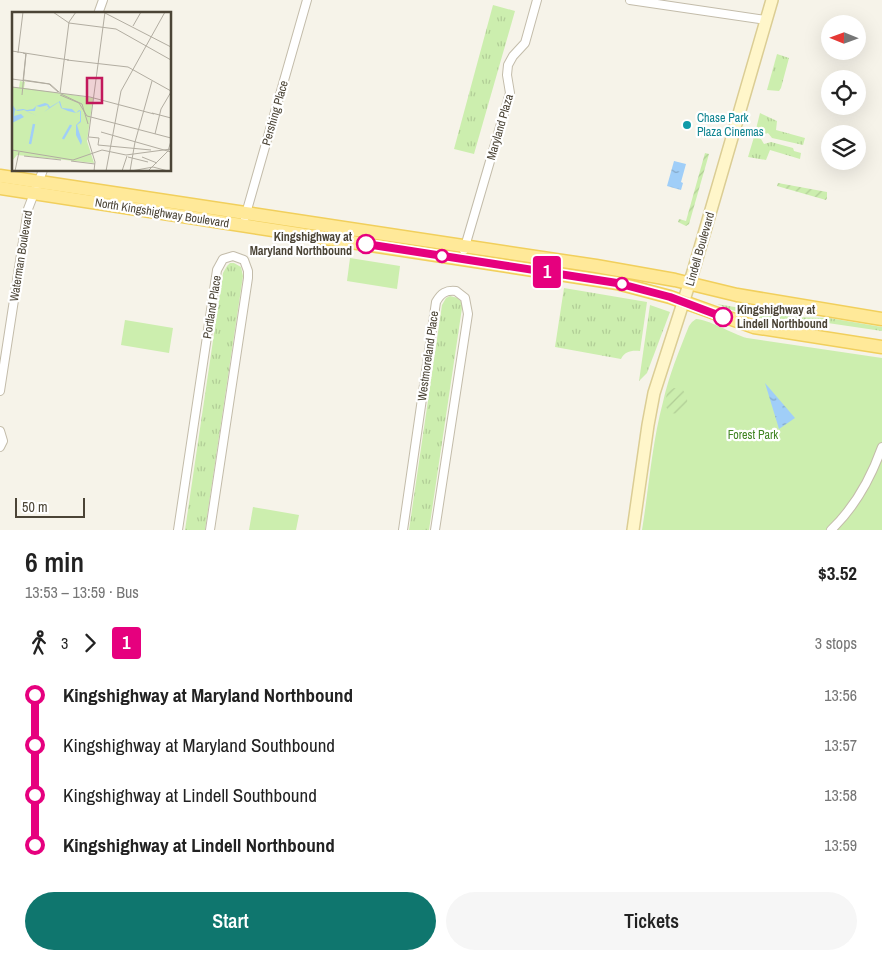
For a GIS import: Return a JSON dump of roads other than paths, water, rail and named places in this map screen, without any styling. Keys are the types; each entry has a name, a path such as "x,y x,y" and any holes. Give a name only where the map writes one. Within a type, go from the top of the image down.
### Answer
{"main road":[{"name":"Lindell Boulevard","path":"633,530 651,408 658,380 690,284 772,0"},
{"name":"North Kingshighway Boulevard","path":"0,176 40,176 244,219"},
{"name":"North Kingshighway Boulevard","path":"0,188 244,219 464,253 617,283 653,292 754,327 882,347"},
{"name":"North Kingshighway Boulevard","path":"464,253 596,266 737,295 882,319"}],"street":[{"path":"99,12 103,0"},
{"name":"Pershing Place","path":"244,219 307,0"},
{"name":"Maryland Plaza","path":"464,253 510,92 507,75 508,65 513,56 525,44 537,0"},
{"path":"630,0 766,20"},
{"name":"Waterman Boulevard","path":"0,391 28,209 40,176"},
{"name":"Portland Place","path":"178,530 217,270 223,259 233,256 244,260 248,271 248,278 210,530"},
{"name":"Westmoreland Place","path":"402,530 436,302 444,292 456,291 466,298 468,314 435,530"},
{"path":"0,432 3,441 0,447"},
{"path":"831,530 856,500 866,484 882,447"}],"water":[{"path":"674,161 686,164 681,182 683,183 681,190 667,186"},
{"path":"765,383 795,418 779,429"}],"place":[{"name":"Chase Park Plaza Cinemas","path":"687,125"},
{"name":"Kingshighway at Maryland Northbound","path":"366,244"},
{"name":"Kingshighway at Lindell Northbound","path":"723,317"}],"park label":[{"name":"Forest Park","path":"753,435"}]}
